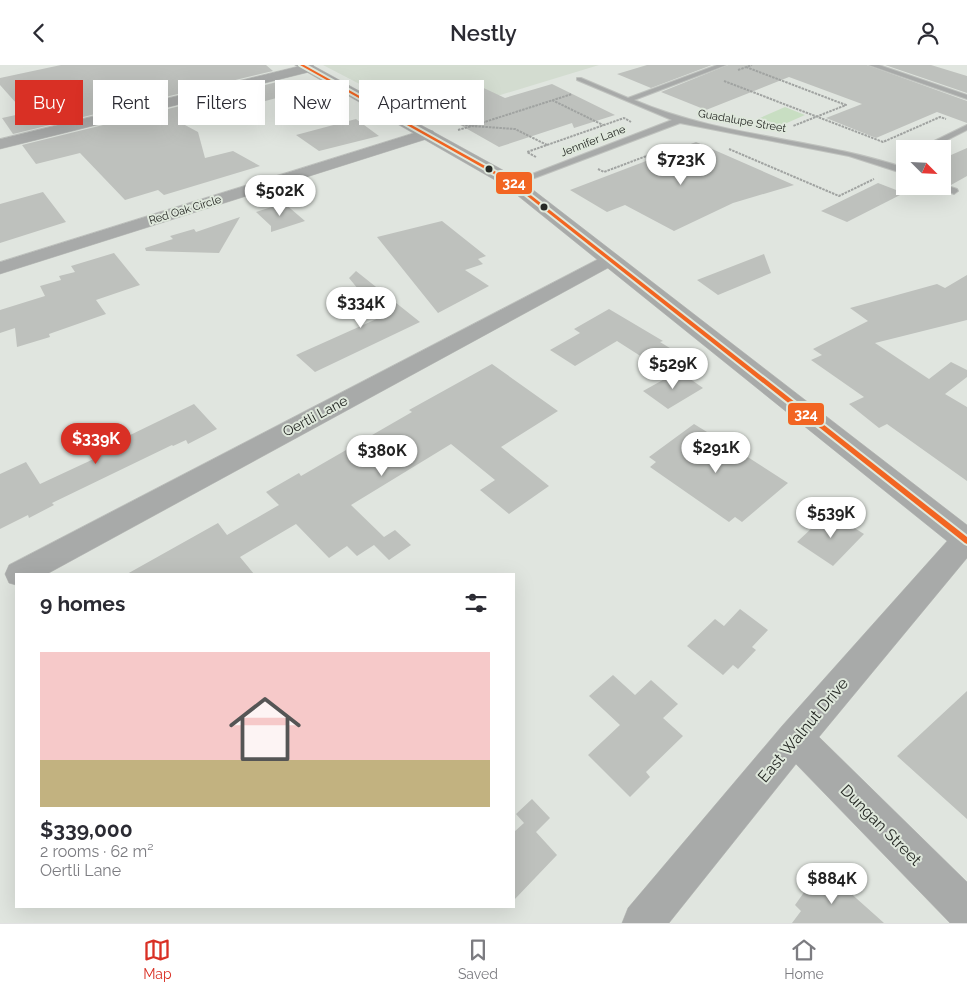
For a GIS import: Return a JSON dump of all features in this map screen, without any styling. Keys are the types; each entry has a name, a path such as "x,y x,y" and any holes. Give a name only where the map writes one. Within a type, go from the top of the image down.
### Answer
{"street":[{"path":"0,144 305,67 514,183 966,540"},
{"name":"Red Oak Circle","path":"0,268 427,134"},
{"name":"Oertli Lane","path":"22,573 610,259"},
{"name":"East Walnut Drive","path":"643,923 795,738 966,540"},
{"path":"0,584 15,576"},
{"name":"Dungan Street","path":"795,738 967,911"}],"lane":[{"path":"628,99 724,65"},
{"path":"872,65 967,97"},
{"name":"Guadalupe Street","path":"579,79 680,120 726,131 798,142 896,165"},
{"name":"Jennifer Lane","path":"514,183 680,120"},
{"path":"940,140 967,127"}],"path":[{"path":"730,73 752,65"},
{"path":"746,67 846,105 790,127"},
{"path":"724,81 883,142 940,117 950,121"},
{"path":"456,130 579,92"},
{"path":"552,100 603,126"},
{"path":"528,160 536,157 527,152 547,145 624,119 634,123"},
{"path":"472,126 516,129 547,145"},
{"path":"727,148 839,196 882,175"}],"shaded area":[{"path":"323,65 599,65 484,100 484,80 359,80 359,84"}],"green space":[{"path":"785,107 805,115 780,126 760,118"}],"building":[{"path":"61,65 266,65 273,71 236,80 178,80 178,94 168,96 168,80 93,80 93,115 83,117 83,80 15,80 15,102 0,85 0,78"},
{"path":"647,65 712,65 651,88 617,74"},
{"path":"728,65 867,65 967,101 967,123 937,112 876,138 826,118 862,104 789,77 706,110 661,92"},
{"path":"885,65 931,65 967,76 967,93"},
{"path":"275,82 275,98 265,101 265,85"},
{"path":"552,84 615,115 574,128 572,123 499,147 460,125 484,125 484,88 505,98"},
{"path":"178,106 178,125 185,125 198,132 205,158 233,151 260,166 164,195 158,190 125,200 80,153 36,164 22,145 103,125 168,125 168,109"},
{"path":"15,115 15,125 50,125 13,134 2,118"},
{"path":"356,119 359,121 359,125 364,125 379,136 319,151 296,135 334,125 349,125 349,121"},
{"path":"696,142 794,185 733,203 674,231 625,205 607,212 570,190"},
{"path":"967,148 967,176 951,185 951,155"},
{"path":"878,183 896,190 896,195 900,195 847,222 821,211"},
{"path":"43,192 66,222 0,243 0,204"},
{"path":"284,203 305,221 271,232 271,226 256,212"},
{"path":"240,217 219,253 146,251 145,248 173,239 170,236 194,229 196,232"},
{"path":"442,221 486,256 478,259 483,264 465,270 489,286 438,313 377,237"},
{"path":"114,253 140,285 96,300 106,314 49,334 50,337 17,347 15,328 0,333 0,310 45,296 40,286 61,280 59,276 75,272 71,266"},
{"path":"764,254 771,273 718,295 697,280"},
{"path":"356,271 420,322 315,372 296,355 381,317 349,278"},
{"path":"967,275 967,320 875,343 929,379 951,362 967,370 967,377 945,394 967,407 967,481 887,424 879,428 849,404 864,397 811,360 822,355 813,349 868,321 850,308 937,284 945,288"},
{"path":"609,309 663,341 660,342 678,353 656,366 617,341 575,366 550,350 580,333 574,329"},
{"path":"492,364 558,411 501,447 549,486 509,514 480,490 495,480 451,444 351,505 384,537 395,530 411,545 389,560 374,545 357,556 347,546 329,558 296,524 240,557 253,573 129,573 218,523 227,535 279,505 266,492 299,473 301,476 412,412 409,410"},
{"path":"679,371 703,388 668,409 643,391"},
{"path":"194,404 217,429 188,444 186,440 172,445 52,503 54,505 29,518 28,515 0,529 0,474 26,462 40,484 98,457 93,449 122,436 124,438"},
{"path":"694,424 788,483 742,522 735,517 729,522 650,467 656,462 649,457"},
{"path":"829,512 864,534 833,566 797,542"},
{"path":"740,609 768,630 752,647 756,650 738,669 733,665 723,675 687,646 715,619 724,626"},
{"path":"613,675 635,695 651,680 678,704 663,718 683,736 646,772 650,777 630,797 588,755 620,725 589,696"},
{"path":"967,691 967,819 897,756"},
{"path":"532,799 550,818 536,832 557,855 515,899 515,831 524,823 516,814"},
{"path":"828,873 884,923 792,923 801,911 795,905 812,881 818,887"}],"transit line":[{"name":"324","path":"302,65 513,183 967,541"}]}
